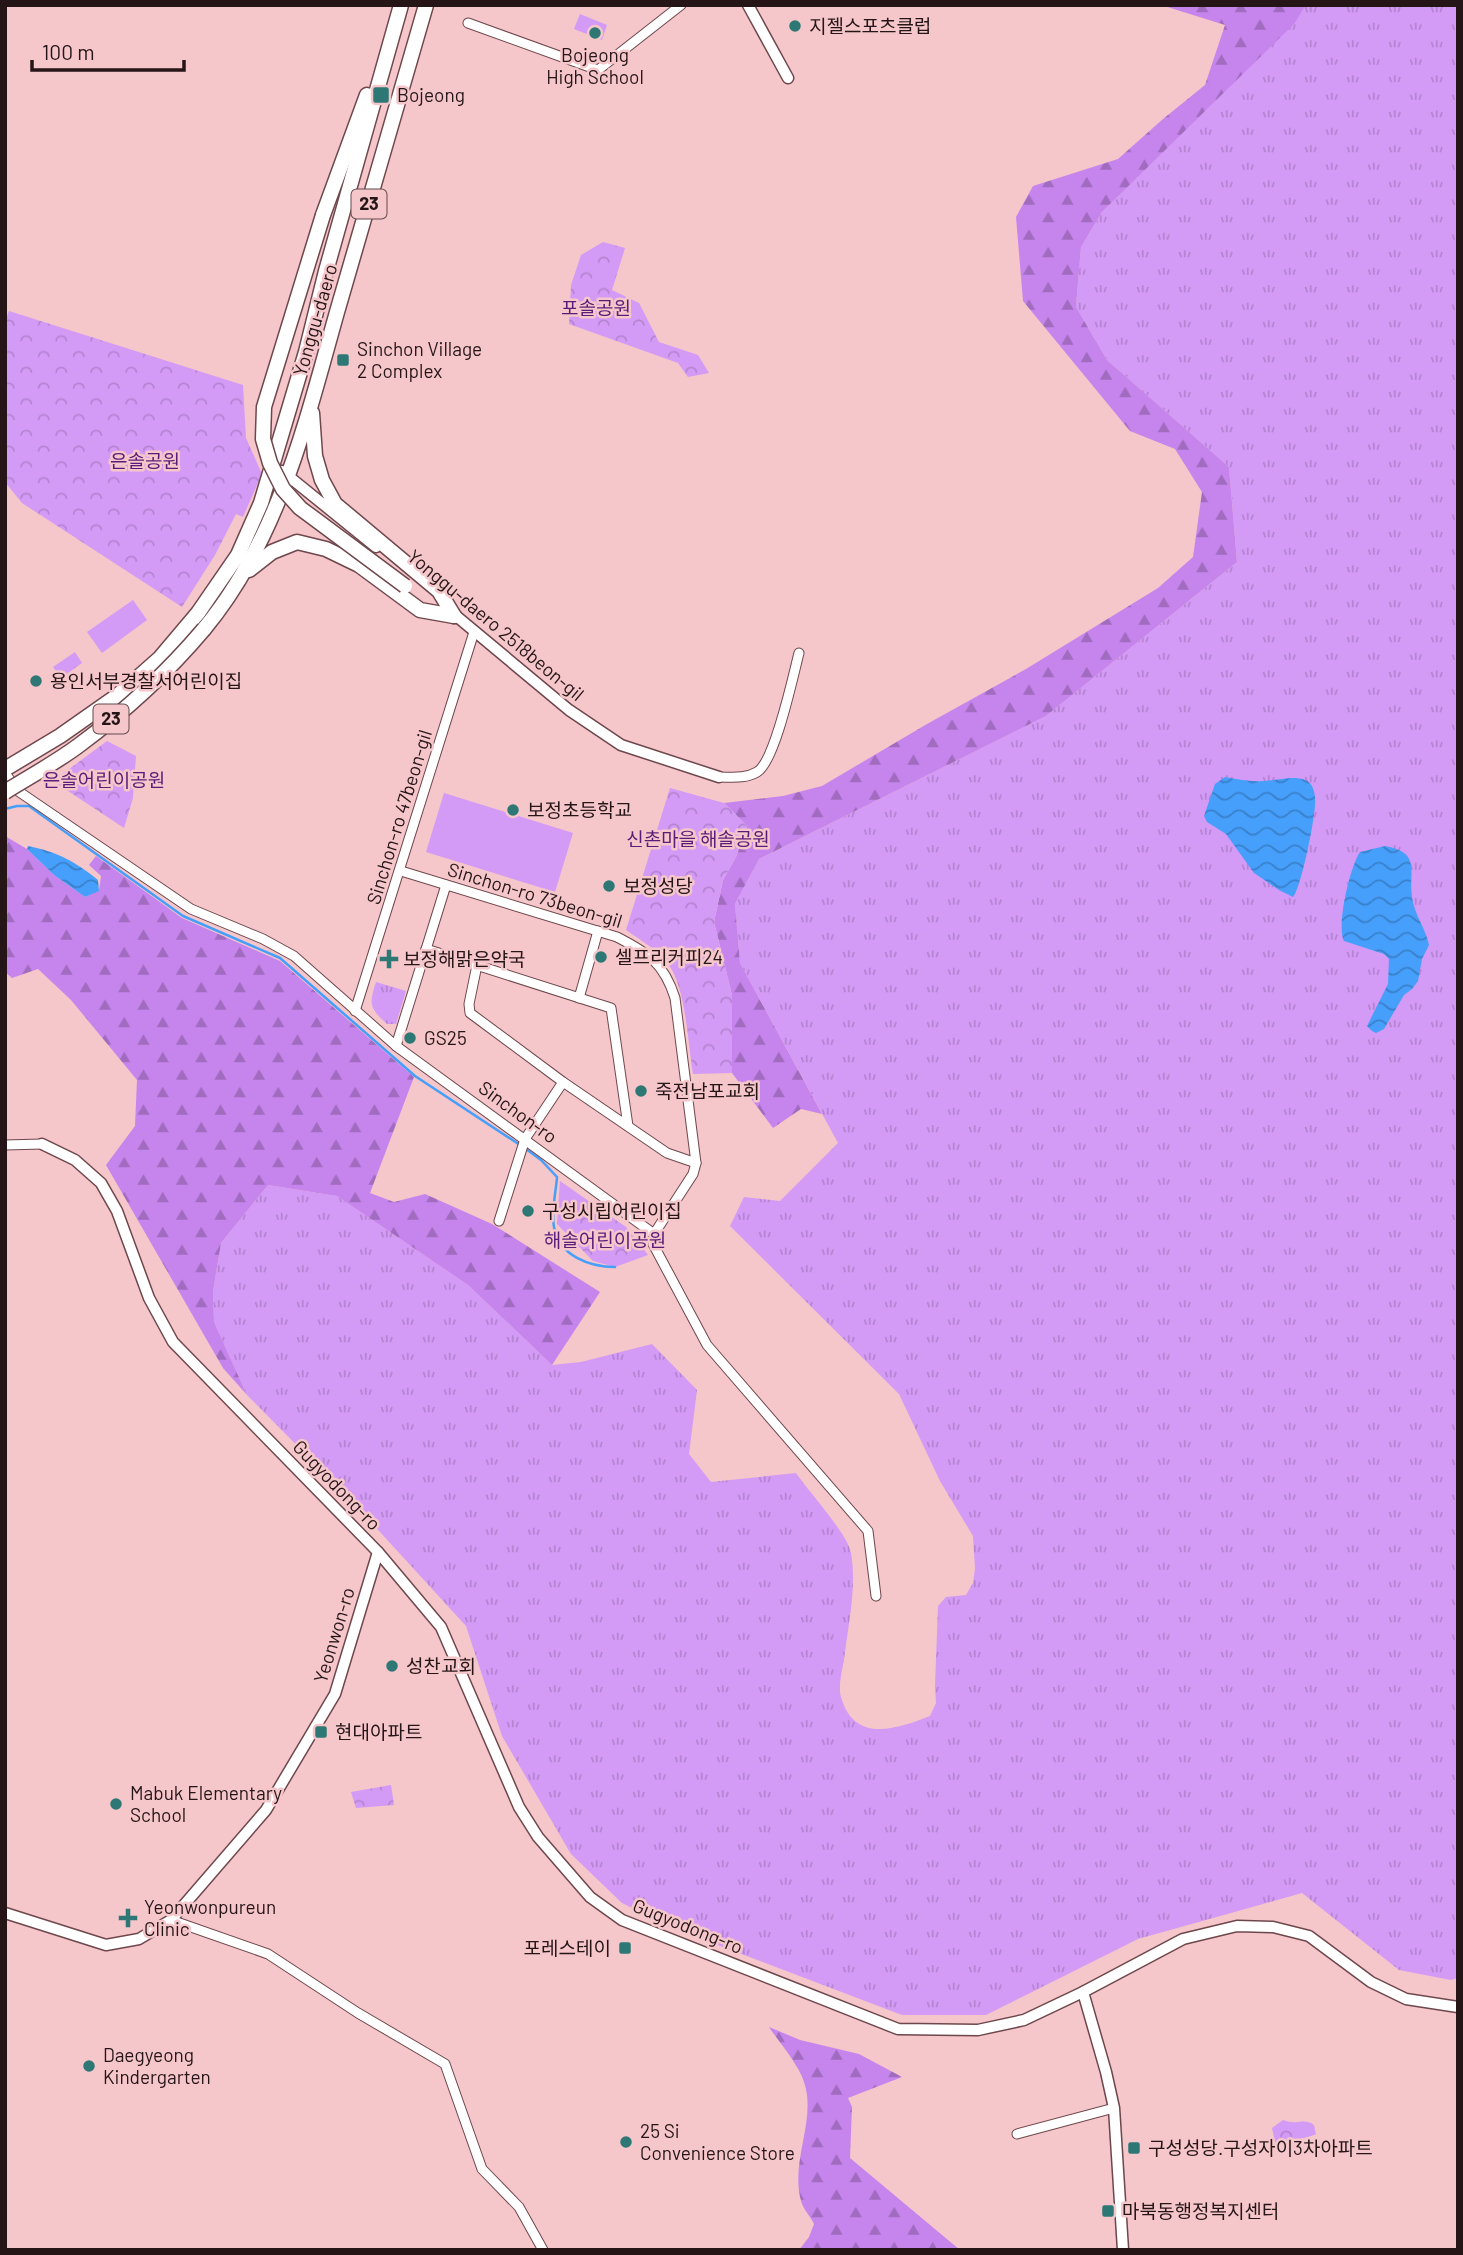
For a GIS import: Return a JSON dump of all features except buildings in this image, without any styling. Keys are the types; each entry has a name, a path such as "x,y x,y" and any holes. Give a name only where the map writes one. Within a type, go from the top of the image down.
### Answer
{"main road":[{"name":"Yonggu-daero","path":"5,771 117,696 160,657 198,613 231,567 252,524 306,352 401,5"},
{"name":"Yonggu-daero","path":"5,792 78,747 152,684 178,660 204,629 245,573 274,511 303,429 426,5"},
{"path":"396,22 323,215 272,375 264,408 263,439 270,463 283,489 300,508 429,605 454,616"},
{"path":"303,429 296,428 311,374 306,352"},
{"path":"311,402 315,456 322,480 335,504 439,591 454,616"},
{"path":"236,587 238,575 262,527 260,521 252,524"},
{"path":"245,573 272,552 297,542 326,549 359,565 420,610 454,616"}],"street":[{"path":"468,23 598,70 681,5"},
{"path":"748,5 788,78"},
{"name":"Yonggu-daero 2518beon-gil","path":"272,463 430,591 454,616 569,710 621,745 719,777"},
{"name":"Sinchon-ro 47beon-gil","path":"355,1011 474,632"},
{"path":"719,777 741,777 759,771 771,754 800,653"},
{"name":"Sinchon-ro","path":"5,771 18,791 174,899 202,915 263,939 293,956 396,1046 654,1234"},
{"name":"Sinchon-ro 73beon-gil","path":"401,871 598,931 640,948 656,961 669,979 675,998 696,1163"},
{"path":"396,1046 446,885"},
{"path":"579,998 598,931"},
{"path":"426,949 611,1008 628,1126"},
{"path":"477,965 469,1004 470,1013 563,1082 667,1153 696,1163 693,1174 654,1234 653,1244 707,1345 868,1531 876,1596"},
{"path":"499,1222 525,1139 563,1082"},
{"name":"Gugyodong-ro","path":"5,1145 42,1144 75,1160 101,1183 117,1211 149,1298 173,1342 378,1552 441,1627 519,1807 538,1837 590,1896 622,1920 898,2029 978,2030 1024,2020 1184,1939 1237,1926 1273,1927 1308,1936 1371,1982 1406,1999 1458,2007"},
{"name":"Yeonwon-ro","path":"5,1913 106,1945 139,1939 171,1920 266,1810 335,1694 378,1552"},
{"path":"171,1920 268,1954 358,2013 445,2064 482,2169 519,2207 543,2250"},
{"path":"1083,1992 1107,2072 1114,2108 1123,2250"},
{"path":"1017,2134 1114,2108"}],"green space":[{"path":"1161,5 1306,5 1294,24 1102,212 1081,247 1076,307 1107,360 1229,467 1237,562 1046,716 759,859 735,904 740,963 822,1114 801,1109 773,1128 732,1073 732,995 714,922 723,880 736,857 747,826 724,803 783,796 822,786 1026,669 1158,588 1193,557 1202,492 1175,449 1130,431 1023,301 1016,217 1033,186 1118,159 1205,85 1225,25"},
{"path":"1306,5 1458,5 1458,1978 1451,1980 1399,1970 1302,1893 1138,1939 986,2015 902,2015 668,1926 622,1903 571,1854 502,1736 466,1626 348,1497 247,1395 214,1322 213,1292 221,1243 268,1185 337,1196 468,1285 552,1365 581,1362 652,1344 697,1390 689,1454 711,1482 796,1473 848,1545 853,1566 852,1593 840,1688 847,1712 856,1722 878,1729 904,1725 930,1716 936,1703 938,1606 946,1597 966,1595 973,1583 973,1536 940,1481 899,1394 730,1226 744,1197 780,1201 838,1143 740,963 735,904 759,859 1046,716 1237,562 1229,467 1107,360 1076,307 1081,247 1102,212 1293,24"},
{"path":"580,14 607,25 602,40 574,29"},
{"name":"포솔공원","path":"603,242 625,248 612,290 639,303 659,342 698,355 709,373 688,377 678,363 569,324 571,285 581,255"},
{"name":"은솔공원","path":"9,311 243,385 246,438 262,474 243,517 236,514 215,555 182,607 22,503 5,482 5,321"},
{"path":"133,600 147,620 102,653 87,632"},
{"path":"75,652 82,663 61,678 53,667"},
{"name":"은솔어린이공원","path":"107,741 136,756 133,798 124,828 53,781"},
{"name":"신촌마을 해솔공원","path":"670,788 724,803 747,826 736,857 723,880 714,922 732,995 732,1073 693,1074 683,1001 674,974 659,954 626,930"},
{"path":"444,793 573,833 555,892 426,852"},
{"path":"5,836 27,849 54,875 85,897 99,890 101,876 89,865 96,856 182,918 280,961 414,1077 370,1193 394,1202 425,1194 492,1224 600,1292 552,1365 468,1285 337,1196 268,1185 221,1243 213,1292 214,1322 247,1395 223,1368 106,1165 135,1126 137,1080 71,1000 38,969 12,978 5,972"},
{"path":"376,982 406,991 396,1024 387,1024 372,1005"},
{"name":"해솔어린이공원","path":"560,1181 626,1227 648,1255 615,1267 593,1261 557,1224"},
{"path":"391,1785 394,1805 356,1808 351,1792"},
{"path":"769,2027 800,2040 859,2054 902,2077 848,2098 852,2107 850,2158 960,2250 799,2250 809,2237 814,2224 802,2204 799,2186 807,2096 798,2068"},
{"path":"1283,2120 1311,2123 1316,2134 1275,2142 1272,2128"}],"water":[{"path":"1225,777 1257,781 1295,778 1307,781 1314,790 1314,818 1304,866 1293,897 1254,873 1226,834 1207,822 1204,816 1215,784"},
{"path":"28,846 57,854 73,862 98,880 99,891 85,897 54,875 27,849"},
{"path":"1385,846 1397,849 1409,858 1413,903 1429,945 1422,959 1418,981 1404,995 1384,1029 1376,1033 1367,1026 1388,984 1389,959 1384,954 1344,941 1342,923 1348,883 1356,859 1360,852"}],"waterway":[{"path":"5,809 29,806 183,916 280,958 415,1076 520,1145"},
{"path":"526,1149 557,1177 553,1221 562,1245 586,1262 615,1267"}],"place":[{"name":"지젤스포츠클럽","path":"795,26"},
{"name":"Bojeong High School","path":"595,33"},
{"name":"Bojeong","path":"381,95"},
{"name":"Sinchon Village 2 Complex","path":"343,360"},
{"name":"용인서부경찰서어린이집","path":"36,681"},
{"name":"보정초등학교","path":"513,810"},
{"name":"보정성당","path":"609,886"},
{"name":"셀프리커피24","path":"601,957"},
{"name":"보정해맑은약국","path":"389,959"},
{"name":"GS25","path":"410,1038"},
{"name":"죽전남포교회","path":"641,1091"},
{"name":"구성시립어린이집","path":"528,1211"},
{"name":"성찬교회","path":"392,1666"},
{"name":"현대아파트","path":"321,1732"},
{"name":"Mabuk Elementary School","path":"116,1804"},
{"name":"Yeonwonpureun Clinic","path":"128,1918"},
{"name":"포레스테이","path":"625,1948"},
{"name":"Daegyeong Kindergarten","path":"89,2066"},
{"name":"25 Si Convenience Store","path":"626,2142"},
{"name":"구성성당.구성자이3차아파트","path":"1134,2148"},
{"name":"마북동행정복지센터","path":"1108,2211"}]}
